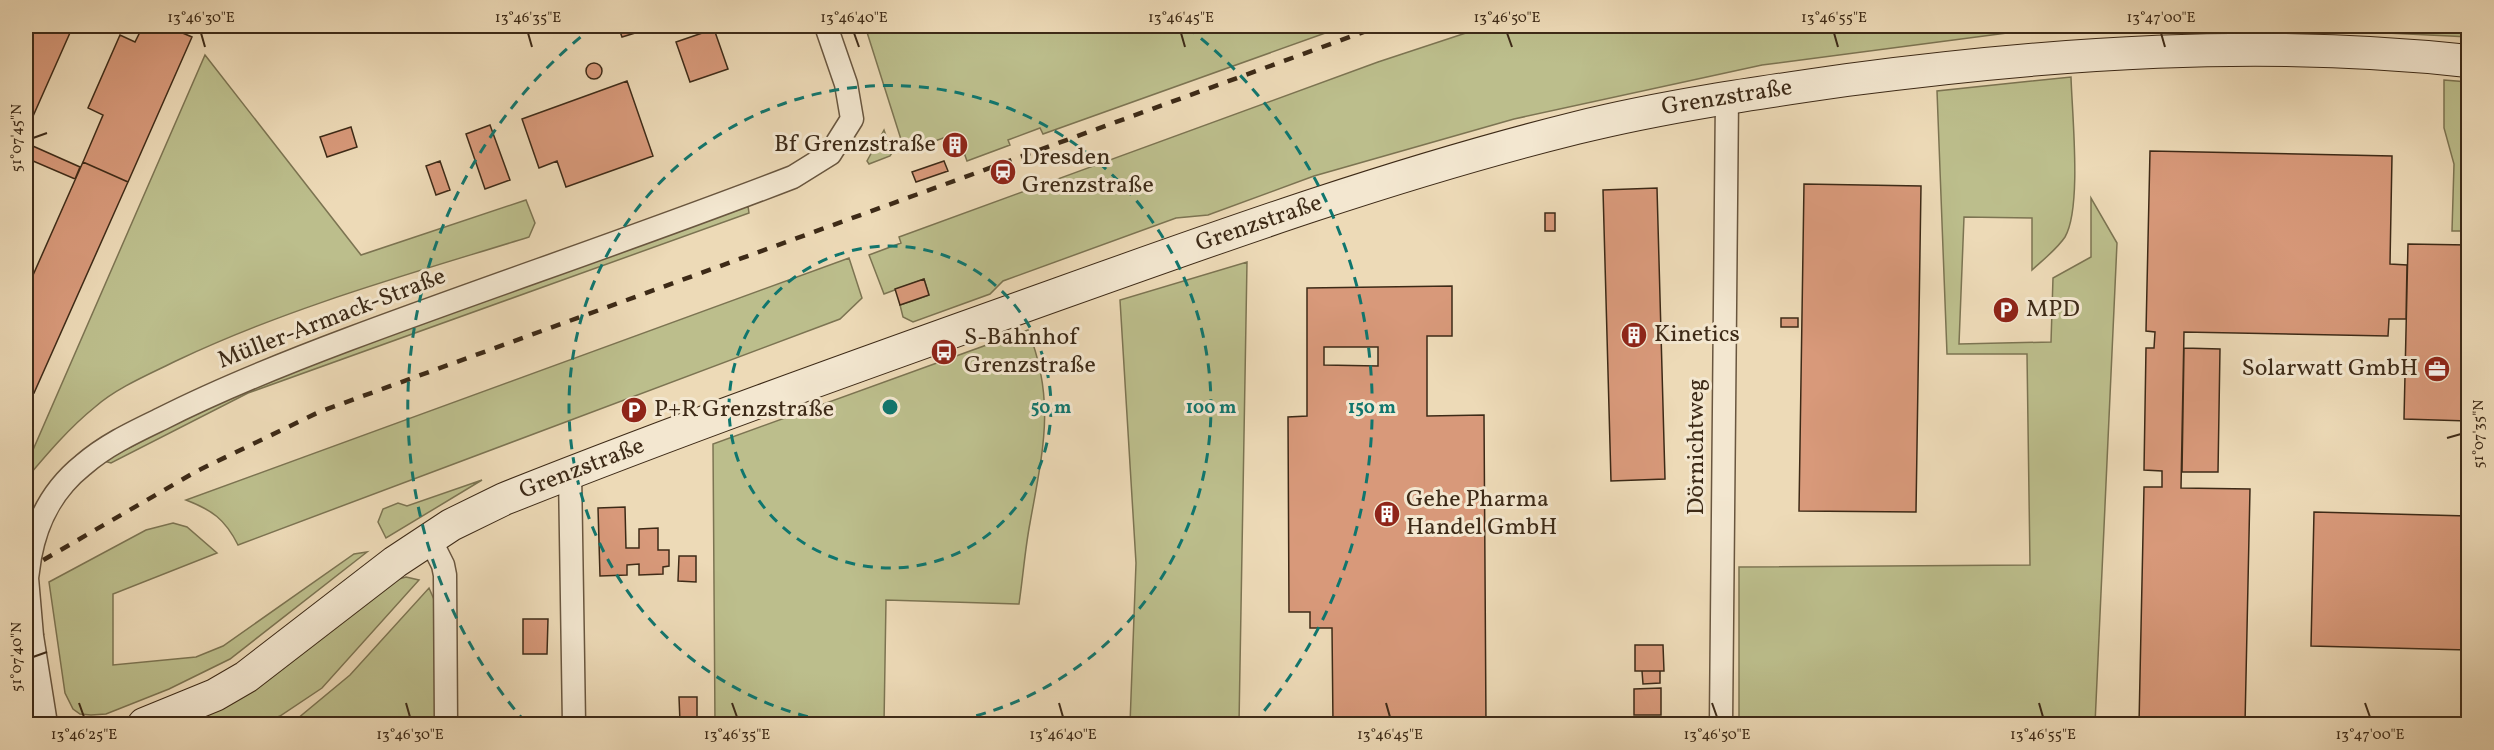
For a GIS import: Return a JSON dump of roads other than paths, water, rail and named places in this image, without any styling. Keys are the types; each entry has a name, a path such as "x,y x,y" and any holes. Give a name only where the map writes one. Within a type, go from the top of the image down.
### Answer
{"main road":[{"name":"Grenzstraße","path":"144,724 215,695 246,677 430,539 451,525 504,498 885,356 1279,216 1449,162 1572,129 1727,97 1928,69 2083,56 2252,51 2382,53 2469,61"}],"street":[{"name":"Müller-Armack-Straße","path":"46,724 32,636 27,578 35,529 49,501 64,481 84,463 117,441 191,404 276,366 793,177 830,154 852,119 846,84 826,26"},
{"name":"Dörnichtweg","path":"1721,724 1727,97"},
{"path":"570,472 574,724"},
{"path":"430,539 444,565 445,575 446,724"}],"railway":[{"path":"26,570 197,471 319,412 1380,26"}],"place":[{"name":"Bf Grenzstraße","path":"955,145"},
{"name":"Dresden Grenzstraße","path":"1003,172"},
{"name":"MPD","path":"2006,310"},
{"name":"Kinetics","path":"1634,335"},
{"name":"S-Bahnhof Grenzstraße","path":"944,352"},
{"name":"Solarwatt GmbH","path":"2437,369"},
{"name":"P+R Grenzstraße","path":"634,410"},
{"name":"Gehe Pharma Handel GmbH","path":"1387,514"}]}
